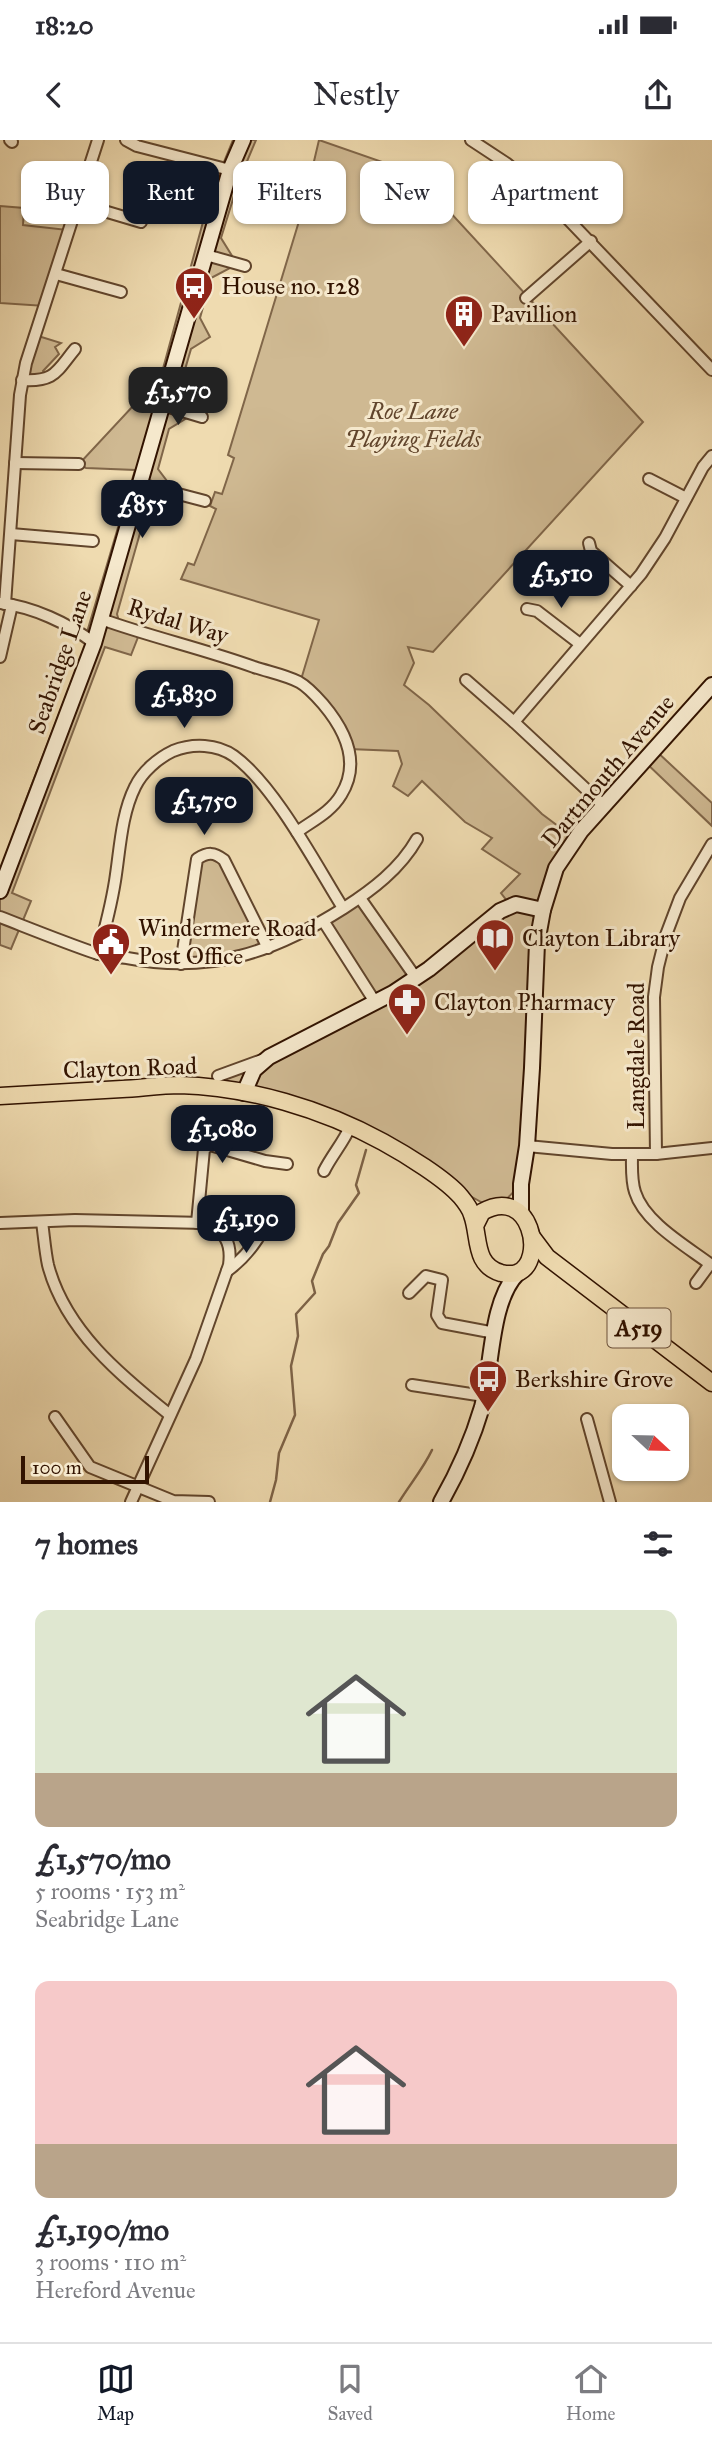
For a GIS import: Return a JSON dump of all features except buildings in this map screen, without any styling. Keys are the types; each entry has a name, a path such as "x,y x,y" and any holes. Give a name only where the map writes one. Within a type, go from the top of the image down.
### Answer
{"main road":[{"name":"Clayton Road","path":"0,1096 180,1085 250,1094 307,1110 384,1142 449,1186 467,1204 475,1226"},
{"name":"Clayton Road","path":"449,1186 496,1206"},
{"path":"490,1267 481,1255 475,1226 482,1212 496,1206 513,1207 521,1214"},
{"name":"A519","path":"521,1214 532,1237 547,1257 712,1383"},
{"path":"520,1271 531,1256 532,1237"},
{"name":"A519","path":"490,1267 504,1274 540,1265 552,1266 565,1272"}],"street":[{"path":"91,161 98,140"},
{"path":"125,140 144,148 230,170"},
{"name":"Seabridge Lane","path":"0,891 102,619 140,484 141,458 162,405 230,170 243,140"},
{"path":"471,140 542,192 712,370"},
{"path":"0,657 6,604 4,556 11,534 22,380 71,224"},
{"path":"527,298 591,241"},
{"path":"206,255 245,266"},
{"path":"56,274 121,292"},
{"path":"22,380 47,380 75,349"},
{"path":"162,405 202,417"},
{"path":"514,722 631,586 665,538 703,467 712,456"},
{"path":"15,463 79,464"},
{"path":"649,478 686,498"},
{"path":"0,484 14,485"},
{"path":"140,484 205,501"},
{"path":"11,534 93,541"},
{"path":"589,544 591,551 631,586"},
{"path":"6,604 32,610 62,623 94,643"},
{"path":"527,609 537,611 580,644"},
{"name":"Rydal Way","path":"102,619 224,656 300,683 319,699 335,717 349,744 349,778 342,794 331,808 297,832"},
{"path":"466,680 603,805"},
{"name":"Dartmouth Avenue","path":"521,1214 521,1184 533,1068 537,943 543,910 560,860 603,805 712,685"},
{"path":"98,954 115,883 126,810 135,785 164,755 186,746 201,745 233,755 256,777 297,832 343,908"},
{"path":"0,917 98,954 150,963 222,961 268,948 324,922 359,898 401,861 417,839"},
{"name":"Langdale Road","path":"656,1154 654,997 658,967 680,898 712,844"},
{"path":"181,964 197,859 206,853 216,854 224,860 268,948"},
{"path":"359,898 416,978"},
{"path":"219,1076 269,1057 416,978 500,911 516,904 543,910"},
{"path":"324,922 375,1002"},
{"path":"250,1094 254,1070 269,1057"},
{"path":"324,1171 350,1127"},
{"path":"200,1223 204,1149 210,1145 265,1161 287,1164"},
{"path":"527,1146 632,1154 712,1148"},
{"path":"632,1154 634,1191 645,1212 711,1263 696,1283"},
{"path":"496,1206 521,1184"},
{"path":"200,1223 214,1216 248,1207 258,1211 262,1217 265,1226 257,1241 240,1263 227,1271"},
{"path":"0,1223 75,1220 200,1223 222,1233 228,1241 230,1252 227,1271 196,1359 131,1502"},
{"path":"42,1222 48,1265 59,1296 70,1315 107,1361 170,1415"},
{"path":"490,1267 496,1279 500,1302"},
{"path":"441,1502 457,1472 484,1396 500,1302 506,1286 520,1271"},
{"path":"409,1293 426,1276 442,1280 437,1315 442,1323 495,1333"},
{"path":"412,1385 484,1396"},
{"path":"55,1417 90,1467 173,1501 209,1502"},
{"path":"587,1419 610,1502"}],"green space":[{"path":"233,140 256,140 247,161 233,161 233,199 221,238 234,259 234,266 211,278 200,318 210,337 191,349 179,390 192,415 169,429 158,469 173,489 171,495 148,505 117,614 120,625 140,632 131,655 105,647 12,893 31,901 11,949 0,945 0,891 28,817 20,815 88,639 88,629 135,470 86,468 79,464 161,376 202,224 219,224 219,166 224,162"},
{"name":"Roe Lane Playing Fields","path":"319,140 379,161 360,161 360,224 454,224 454,216 643,422 433,652 408,647 414,663 404,685 429,705 542,814 562,829 595,798 603,805 548,893 521,1184 501,1205 490,1207 328,1117 218,1089 218,1076 375,1002 324,922 360,898 417,978 510,905 501,893 520,874 482,849 492,838 465,822 422,781 408,796 393,786 402,764 398,751 349,749 344,733 300,683 319,620 181,579 188,563 194,565 216,509 210,506 215,492 222,494 234,458 228,455 298,224 346,224 346,161 314,161"},
{"path":"0,206 21,208 23,225 68,230 45,306 0,303"},
{"path":"35,335 61,343 55,347 59,354 43,371 47,380 22,380"},
{"path":"655,750 712,803 712,826 643,760"},
{"path":"216,854 268,948 181,964 197,859"}],"waterway":[{"path":"270,1502 279,1453 295,1415 291,1366 298,1336 296,1314 315,1293 312,1281 323,1254 338,1223 359,1193 356,1185 366,1150"},
{"path":"399,1502 432,1450"}],"place":[{"name":"House no. 128","path":"194,320"},
{"name":"Pavillion","path":"464,348"},
{"name":"Clayton Library","path":"495,972"},
{"name":"Windermere Road Post Office","path":"111,976"},
{"name":"Clayton Pharmacy","path":"407,1036"},
{"name":"Berkshire Grove","path":"488,1413"}]}
